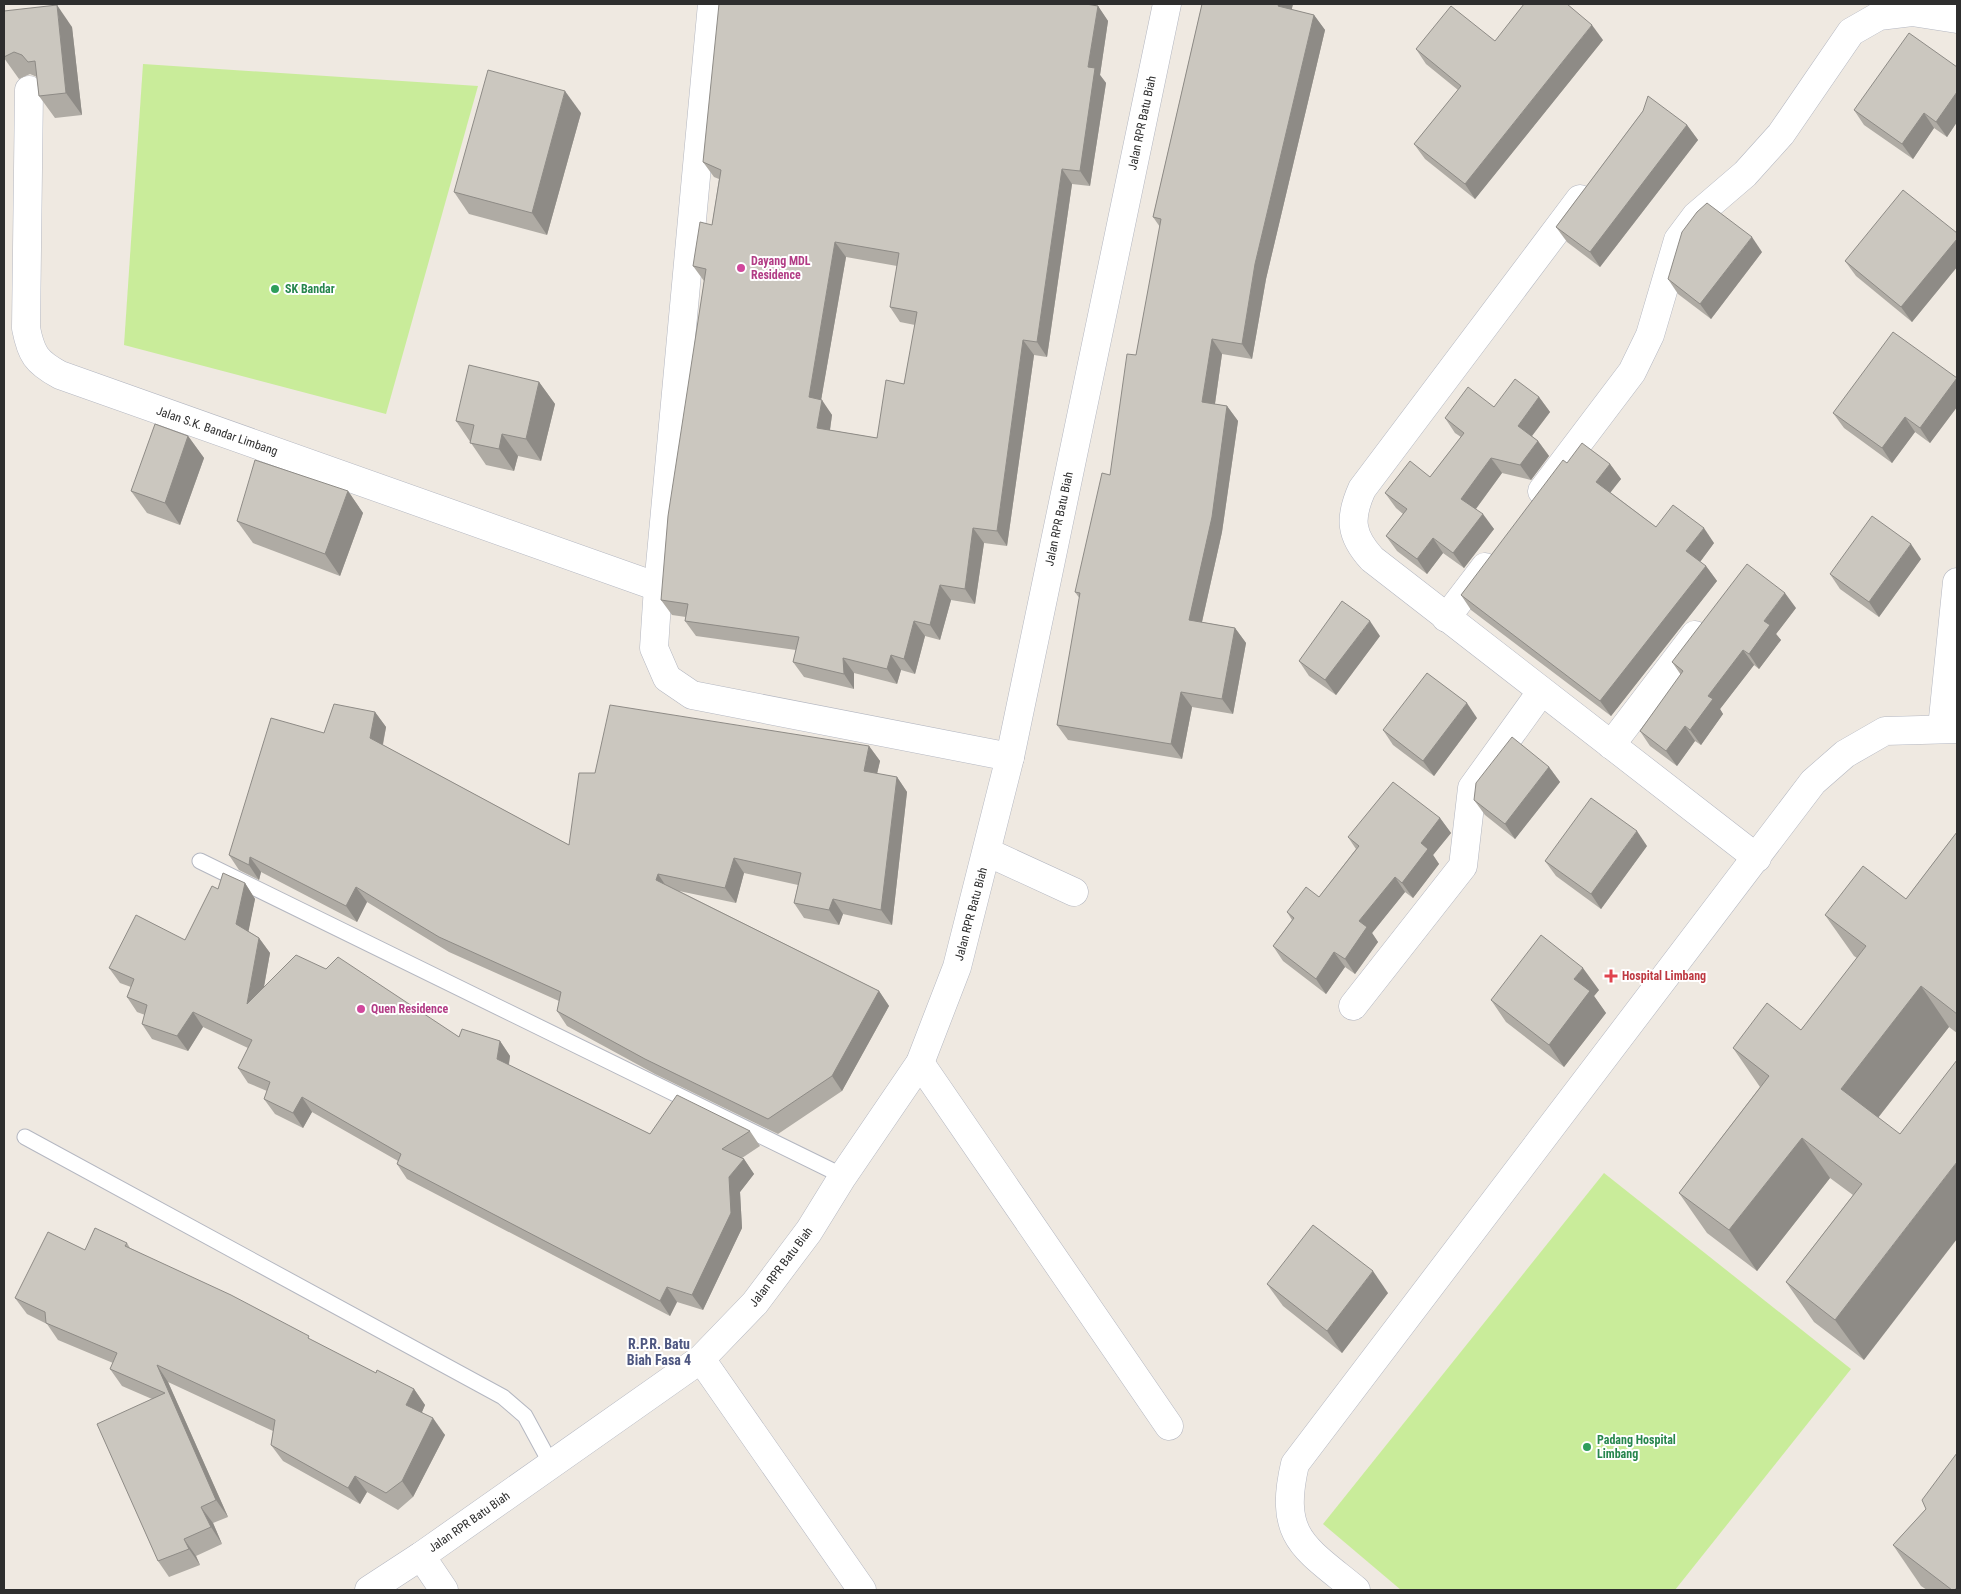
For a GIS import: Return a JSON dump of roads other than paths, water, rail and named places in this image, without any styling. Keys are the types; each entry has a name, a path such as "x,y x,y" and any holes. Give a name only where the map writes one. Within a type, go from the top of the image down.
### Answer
{"street":[{"path":"712,4 654,648 667,678 692,695 1010,757"},
{"name":"Jalan RPR Batu Biah","path":"369,1590 421,1556 701,1359 755,1303 809,1231 842,1176 920,1063 957,967 1010,757 1167,4"},
{"path":"1524,515 1632,372 1650,335 1678,240 1696,216 1745,174 1781,134 1851,32 1879,16 1912,12 1957,19"},
{"name":"Jalan S.K. Bandar Limbang","path":"29,90 26,328 30,348 41,365 60,375 658,587"},
{"path":"1593,180 1362,489 1354,506 1353,526 1359,545 1372,559 1541,692 1758,858"},
{"path":"1446,618 1500,546"},
{"path":"1356,1590 1300,1541 1290,1519 1288,1492 1295,1464 1814,782 1845,754 1885,731 1950,728 1957,582"},
{"path":"1612,745 1712,613"},
{"path":"1353,1006 1463,866 1472,788 1541,692"},
{"path":"987,852 1074,892"},
{"path":"920,1063 1169,1426"},
{"path":"701,1359 862,1590"},
{"path":"421,1556 444,1590"}],"lane":[{"path":"200,860 842,1176"},
{"path":"25,1137 503,1397 525,1416 551,1464"}],"place":[{"name":"Dayang MDL Residence","path":"741,268"},
{"name":"SK Bandar","path":"275,289"},
{"name":"Hospital Limbang","path":"1611,976"},
{"name":"Quen Residence","path":"361,1009"},
{"name":"Padang Hospital Limbang","path":"1587,1447"}],"district":[{"name":"R.P.R. Batu Biah Fasa 4","path":"659,1352"}]}
